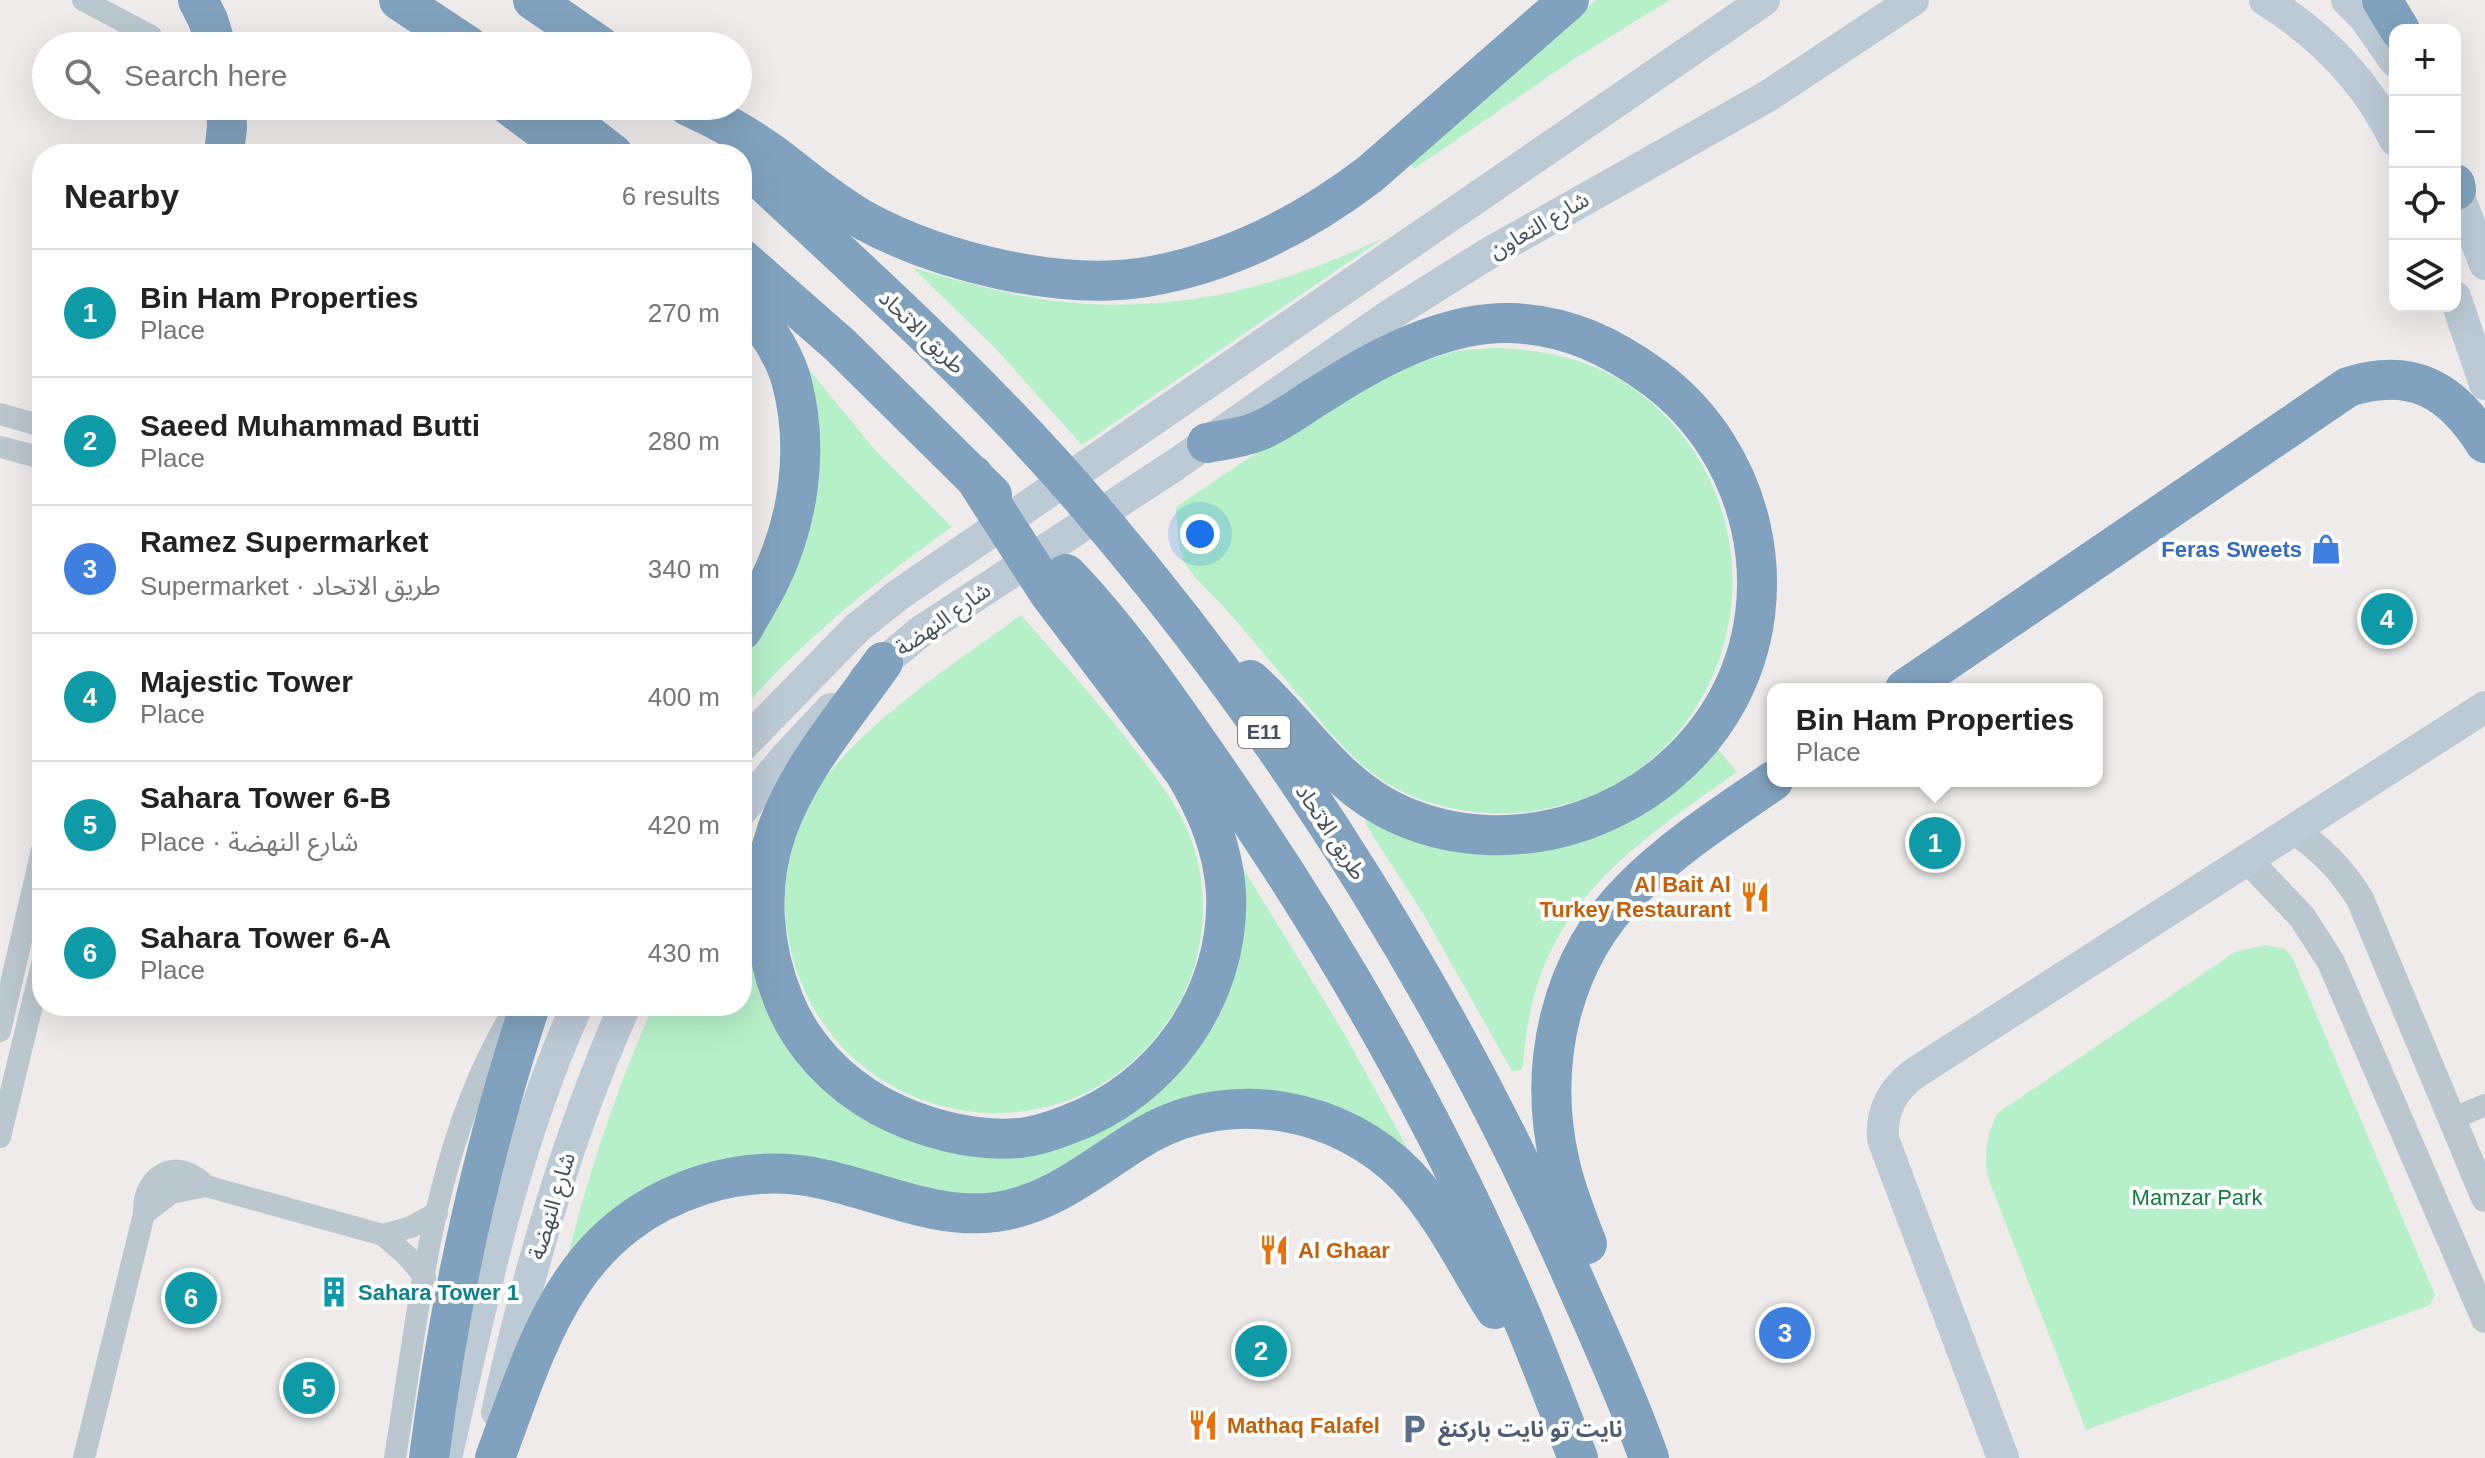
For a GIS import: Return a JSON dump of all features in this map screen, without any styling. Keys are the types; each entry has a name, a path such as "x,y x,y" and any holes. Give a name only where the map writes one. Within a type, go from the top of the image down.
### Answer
{"highway":[{"path":"198,0 212,32"},
{"path":"382,0 412,32"},
{"path":"399,0 447,32"},
{"path":"533,0 580,32"},
{"path":"713,120 751,139 817,190 865,221 917,245 970,263 1026,274 1082,279 1143,277 1178,270 1246,248 1341,196 1389,158 1569,0"},
{"path":"2382,0 2396,24"},
{"path":"225,144 227,120"},
{"path":"529,120 561,144"},
{"path":"569,120 600,144"},
{"path":"699,120 724,144"},
{"name":"طريق الاتحاد","path":"752,172 1007,414 1095,513 1245,705 1369,890 1486,1093 1535,1189 1632,1411 1649,1458"},
{"name":"E11","path":"752,268 840,345 973,475 1078,586 1134,656 1222,777 1288,878 1377,1025 1422,1109 1516,1301 1578,1458"},
{"path":"752,312 772,339 792,382 799,428 800,477 790,524 770,580 752,612"},
{"path":"1179,617 1266,694 1322,759 1369,799 1426,825 1456,833 1502,836 1548,832 1607,812 1634,796 1681,760 1702,738 1726,703 1741,673 1756,611 1756,549 1740,489 1711,434 1667,388 1642,369 1588,337 1509,323 1445,334 1388,354 1360,368 1261,430 1207,443"},
{"path":"1914,683 2348,387 2382,379 2417,383 2439,392 2458,406 2485,443"},
{"path":"883,662 800,779 775,833 768,862 764,922 776,980 787,1008 820,1059 842,1080 896,1115 956,1133 1020,1138 1081,1120 1109,1106 1159,1066 1180,1042 1197,1015 1220,956 1226,892 1222,861 1202,800 1185,773 1049,593 973,475"},
{"path":"1632,1411 1635,1377 1628,1348 1569,1197 1560,1163 1551,1091 1559,1017 1570,981 1587,944 1631,889 1678,848 1767,785"},
{"path":"429,1458 449,1322 475,1190 527,1016"},
{"path":"495,1458 541,1337 573,1278 599,1248 635,1216 673,1195 714,1182 764,1174 795,1174 821,1178 945,1213 998,1212 1049,1196 1149,1133 1175,1122 1229,1110 1271,1110 1312,1118 1363,1140 1396,1166 1424,1197 1560,1414"},
{"path":"523,1458 543,1387 565,1330 598,1279 649,1229 672,1213 689,1190"}],"main road":[{"name":"شارع النهضة","path":"752,736 846,638 897,596 1764,0"},
{"name":"شارع التعاون","path":"1175,465 1413,300 1486,255 1768,96 1913,0"},
{"path":"2265,0 2316,37 2344,65 2367,93 2389,130"},
{"path":"2347,0 2364,17 2389,52"},
{"path":"2461,202 2485,264"},
{"path":"2460,312 2485,384"},
{"name":"شارع النهضة","path":"752,798 806,736 883,662 920,632 1175,465"},
{"path":"2003,1458 1887,1151 1882,1127 1894,1092 1915,1073 2485,707"},
{"name":"شارع النهضة","path":"446,1458 497,1240 550,1069 573,1016"},
{"name":"شارع النهضة","path":"487,1458 510,1352 564,1161 621,1016"}],"street":[{"path":"83,0 143,32"},
{"path":"0,414 32,423"},
{"path":"0,447 32,455"},
{"path":"2293,830 2325,853 2360,899 2485,1198"},
{"path":"2247,859 2302,917 2331,962 2485,1319"},
{"path":"0,1031 32,893"},
{"path":"0,1137 32,1005"},
{"path":"395,1458 437,1213 454,1145 473,1089 511,1016"},
{"path":"2452,1119 2485,1105"},
{"path":"84,1458 144,1214 144,1194 159,1176 180,1171 206,1186 247,1200 383,1235 425,1277"},
{"path":"383,1235 411,1227 437,1213"}],"green space":[{"path":"1596,0 1670,0 1577,57 1414,169 1410,163"},
{"path":"1385,237 1082,445 996,349 913,268 984,287 1055,301 1142,304 1184,300 1266,283 1346,255"},
{"path":"1492,348 1545,353 1593,367 1616,377 1657,408 1676,428 1706,472 1724,519 1732,569 1730,619 1717,667 1693,712 1661,751 1618,783 1597,794 1550,808 1509,813 1473,812 1421,800 1390,785 1355,759 1187,567 1180,550 1176,507 1308,420 1377,382 1449,353"},
{"path":"807,367 875,450 952,527 842,612 752,699 752,646 759,635"},
{"path":"1021,615 1125,737 1178,811 1188,831 1200,873 1203,895 1201,939 1180,1001 1138,1057 1084,1093 1025,1111 964,1111 905,1093 854,1058 813,1008 789,942 786,882 793,842 800,823 819,787 838,763 860,739 912,694"},
{"path":"1715,746 1737,772 1656,831 1621,860 1590,892 1565,926 1544,966 1530,1012 1523,1066 1521,1070 1512,1071 1424,915 1366,825 1365,817 1465,850"},
{"path":"755,840 768,1002 941,1146 1168,1084 1192,1058 1222,1010 1231,984 1243,868 1345,1035 1408,1149 1366,1121 1320,1101 1076,1164 1015,1190 981,1195 948,1192 804,1158 566,1263 604,1133 649,1016 752,1016 752,844"},
{"name":"Mamzar Park","path":"2265,945 2285,949 2293,959 2435,1295 2430,1305 2086,1430 1988,1178 1986,1152 1991,1129 1998,1113 2235,952"}],"place":[{"name":"Feras Sweets","path":"2326,549"},
{"name":"Majestic Tower","path":"2387,619"},
{"name":"Bin Ham Properties","path":"1935,843"},
{"name":"Al Bait Al Turkey Restaurant","path":"1755,897"},
{"name":"Al Ghaar","path":"1274,1250"},
{"name":"Sahara Tower 1","path":"334,1292"},
{"name":"Sahara Tower 6-A","path":"191,1298"},
{"name":"Ramez Supermarket","path":"1785,1333"},
{"name":"Saeed Muhammad Butti","path":"1261,1351"},
{"name":"Sahara Tower 6-B","path":"309,1388"},
{"name":"Mathaq Falafel","path":"1203,1425"},
{"name":"نايت تو نايت باركنغ","path":"1414,1429"}]}
